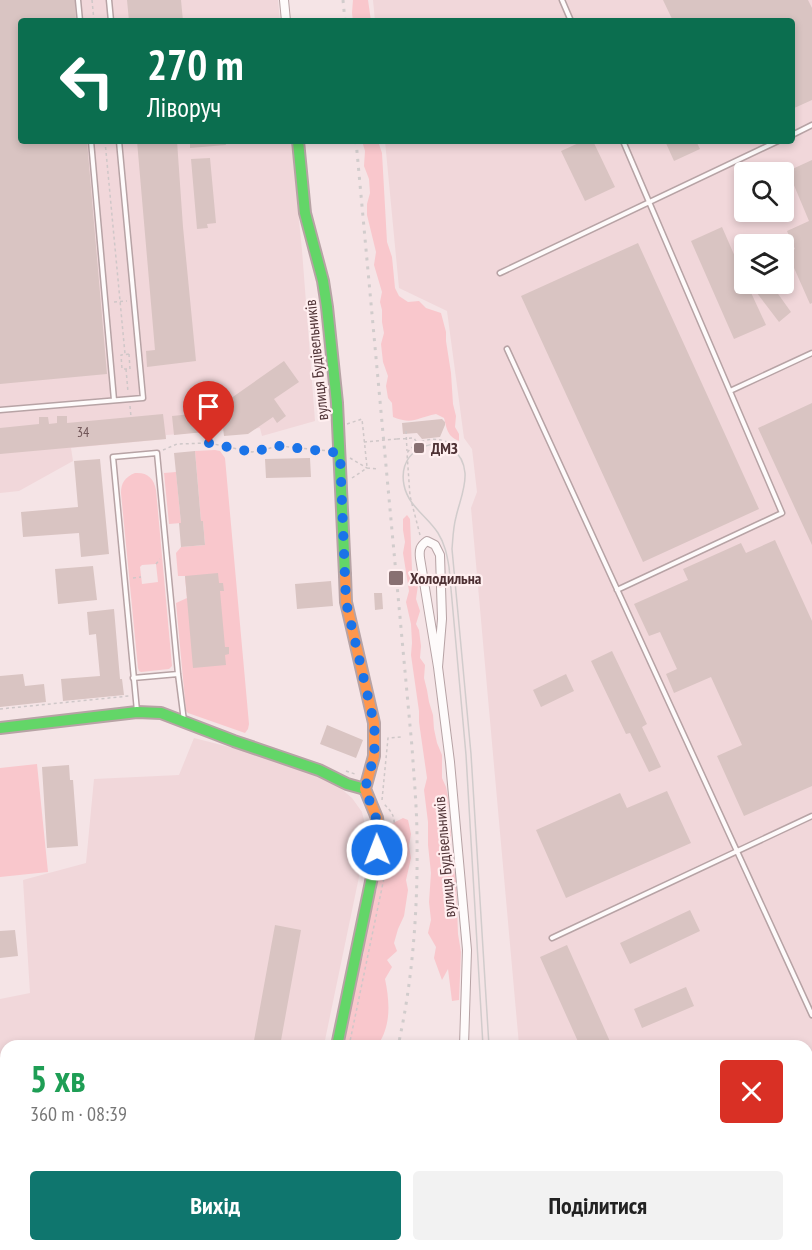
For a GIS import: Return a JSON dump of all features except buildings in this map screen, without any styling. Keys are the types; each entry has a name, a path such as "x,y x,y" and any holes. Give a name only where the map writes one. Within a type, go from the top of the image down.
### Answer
{"street":[{"path":"284,0 286,18"},
{"name":"вулиця Будівельників","path":"298,144 305,213 323,281 327,307 339,427 346,602 374,723 374,756 365,789"},
{"name":"вулиця Будівельників","path":"438,667 442,619 440,555 435,545 428,541 419,549 438,667 450,762 467,950 464,1040"},
{"path":"0,728 137,712 161,713 365,789 379,833 338,1040"}],"lane":[{"path":"78,0 80,18"},
{"path":"109,0 111,18"},
{"path":"562,0 570,18"},
{"path":"795,134 812,125"},
{"path":"91,144 114,400"},
{"path":"0,410 143,398 119,144"},
{"path":"617,590 782,513 624,144"},
{"path":"500,273 772,144"},
{"path":"507,349 812,1015"},
{"path":"730,391 812,353"},
{"path":"137,712 114,457 157,453 184,722"},
{"path":"133,678 178,674"},
{"path":"552,938 812,816"}],"path":[{"path":"92,0 94,18"},
{"path":"105,144 125,354"},
{"path":"105,303 134,300"},
{"path":"125,354 129,354 130,369 126,369"},
{"path":"125,354 121,355 122,369 126,369"},
{"path":"126,369 131,417"},
{"path":"339,427 362,419 367,468"},
{"path":"406,431 411,496 422,544"},
{"path":"364,442 414,438 417,444"},
{"path":"407,453 424,440 450,443"},
{"path":"157,453 177,444 209,443 252,452 279,446 340,453 367,468 378,469"},
{"path":"341,485 367,468"},
{"path":"124,579 141,577"},
{"path":"388,738 402,737"},
{"path":"350,1040 394,830 395,820 392,813 382,802"}],"shaded area":[{"path":"0,0 278,0 280,18 18,18 18,144 291,144 315,421 262,436 260,428 166,435 166,439 71,448 73,461 19,491 0,493"},
{"path":"353,0 368,0 371,18 353,18"},
{"path":"373,0 812,0 812,1040 519,1040 471,508 477,492 472,449 464,438 447,311 399,288 385,144 795,144 795,18 375,18"},
{"path":"363,144 379,144 382,153 387,242 392,257 395,288 399,296 408,302 419,301 426,308 441,313 446,332 456,416 455,427 459,434 459,441 450,434 444,418 436,414 410,421 393,417 392,403 388,398 386,386 388,376 383,362 381,344 384,333 380,302 382,292 374,265 376,252 367,215 370,193 369,179 364,166"},
{"path":"195,451 220,451 225,458 249,724 245,733 186,711 176,603 187,598 185,576 178,576 176,553 181,547 205,545"},
{"path":"176,472 181,523 169,524 164,473"},
{"path":"139,473 146,475 154,482 156,490 172,666 169,669 141,672 138,668 121,493 124,481","holes":["156,564 158,582 142,584 140,567"]},
{"path":"407,515 410,519 412,570 418,585 416,599 420,611 416,624 421,646 420,658 425,665 424,678 437,743 442,755 442,778 449,802 447,816 456,881 461,952 459,1000 452,1001 448,969 442,980 434,958 436,947 428,933 431,920 429,902 431,873 424,790 427,778 411,655 411,624 406,602 409,591 403,553 405,542 403,519"},
{"path":"194,738 281,760 321,776 352,798 362,812 366,829 365,848 325,1040 0,1040 0,999 30,993 23,880 86,863 94,779 179,775"},
{"path":"37,764 48,872 0,877 0,768"},
{"path":"403,818 408,820 411,834 409,846 411,858 406,880 408,890 404,916 394,943 397,951 387,960 392,967 385,979 388,997 387,1022 380,1040 342,1040 364,952 364,935 373,894 377,890 376,878 382,822 386,821 391,824"}],"tram line":[{"path":"483,1040 466,755 449,567 440,537 409,499 404,485 404,469 409,457 418,449 430,445 442,445 453,449 461,459 465,473 454,525 452,549 471,754 489,1040"}],"railway":[{"path":"343,0 345,18"},
{"path":"356,144 412,747 416,816 417,890 414,943 399,1040"}],"traffic: fast":[{"path":"298,144 305,213 323,281 327,307 337,403 345,575"},
{"path":"0,728 137,712 161,713 365,789"},
{"path":"338,1040 373,872"}],"traffic: slow":[{"path":"345,575 346,602 374,723 374,756 365,789 377,818 379,833 373,872"}],"place":[{"name":"ДМЗ","path":"419,448"},
{"name":"Холодильна","path":"396,578"}],"route":[{"path":"209,443 252,452 279,446 340,453 346,602 374,723 374,756 365,789 379,833 377,850"}]}
